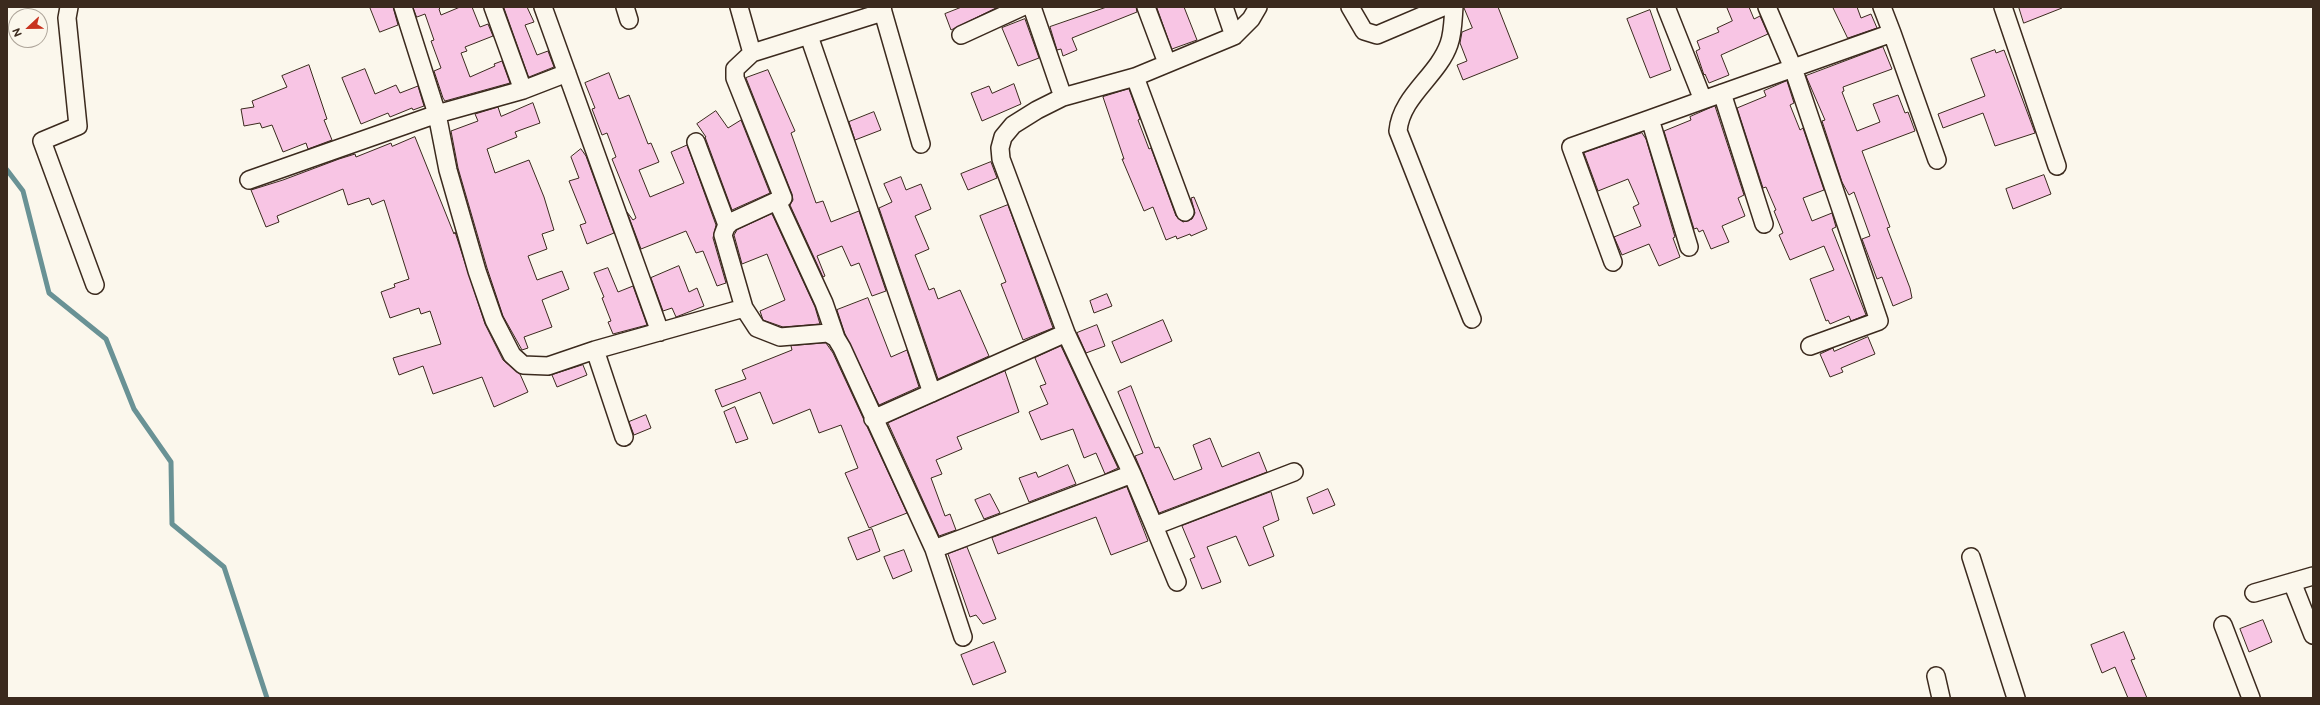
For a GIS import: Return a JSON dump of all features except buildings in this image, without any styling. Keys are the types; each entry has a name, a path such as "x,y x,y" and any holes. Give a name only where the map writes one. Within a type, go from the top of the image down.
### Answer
{"street":[{"path":"69,7 67,26 78,126 42,140 95,285"},
{"path":"403,7 437,114 448,170 477,271 494,320 512,355 523,365 548,366 596,350 744,308"},
{"path":"493,7 523,90"},
{"path":"543,7 660,332"},
{"path":"739,7 752,53"},
{"path":"961,35 1022,7"},
{"path":"1032,7 1062,97"},
{"path":"1146,7 1167,64"},
{"path":"1224,7 1234,36"},
{"path":"1177,582 1132,474 1066,333 1001,158 1000,148 1003,137 1013,125 1062,97 1135,77 1234,36 1251,19 1258,7"},
{"path":"1350,7 1364,31 1377,35 1443,7"},
{"path":"1454,7 1449,44 1440,61 1399,117 1398,131 1472,319"},
{"path":"1666,7 1703,100"},
{"path":"1767,7 1794,68 1880,320 1810,346"},
{"path":"1882,7 1937,160"},
{"path":"2004,7 2057,166"},
{"path":"727,225 783,198 735,78 735,69 752,53 809,36 882,9 921,144"},
{"path":"1613,262 1571,147 1892,33"},
{"path":"809,36 932,393"},
{"path":"249,180 437,114 523,90 567,72"},
{"path":"1135,77 1186,212"},
{"path":"1722,93 1764,224"},
{"path":"1650,119 1689,247"},
{"path":"696,142 727,225 724,235 744,308 757,328 780,337 828,333 836,338"},
{"path":"777,201 824,304 836,338 934,549 963,637"},
{"path":"873,419 1066,333"},
{"path":"596,350 624,437"},
{"path":"1154,526 1294,472"},
{"path":"934,549 1132,474"},
{"path":"1971,557 2016,698"},
{"path":"2254,593 2313,576"},
{"path":"2292,582 2313,635"},
{"path":"2224,625 2251,698"},
{"path":"1936,676 1941,698"}],"waterway":[{"path":"7,170 23,191 49,293 106,339 134,409 171,462 172,524 224,567 267,698"}]}
